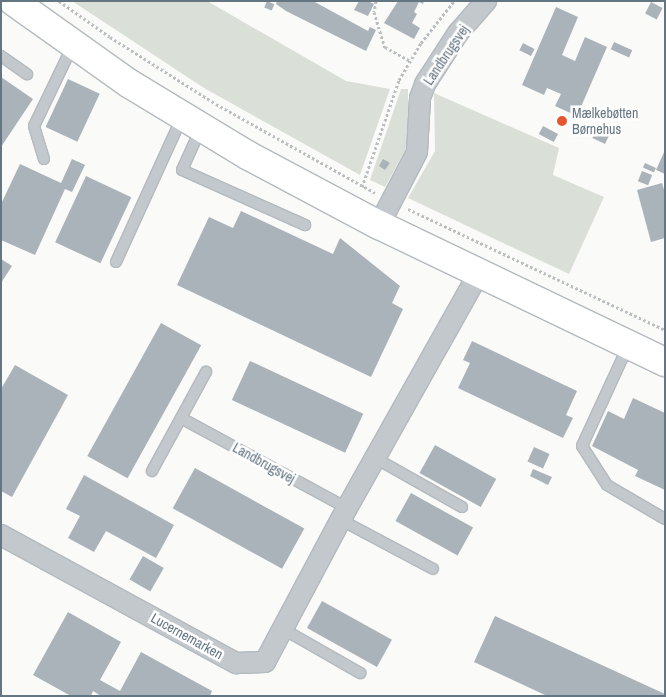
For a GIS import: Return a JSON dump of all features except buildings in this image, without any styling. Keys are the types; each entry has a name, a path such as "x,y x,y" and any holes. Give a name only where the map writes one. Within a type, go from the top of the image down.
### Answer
{"street":[{"path":"13,1 130,84 192,122 350,210 665,362"},
{"name":"Landbrugsvej","path":"379,225 417,152 420,98 425,84 458,32 486,1"},
{"path":"282,630 344,514 479,273"},
{"name":"Lucernemarken","path":"1,535 236,663 265,662 282,630"}],"lane":[{"path":"44,159 34,126 74,44"},
{"path":"1,56 27,74"},
{"path":"192,122 182,170 305,225"},
{"path":"116,262 192,122"},
{"path":"629,345 582,446 607,485 665,519"},
{"path":"152,471 206,372"},
{"name":"Landbrugsvej","path":"181,418 433,569"},
{"path":"375,458 462,507"},
{"path":"282,630 360,673"}],"path":[{"path":"59,1 110,37 216,104 362,186 392,202 665,330"},
{"path":"376,1 374,12 385,47 410,61"},
{"path":"350,210 362,186 399,80 410,61 454,1"}],"shaded area":[{"path":"72,1 207,1 346,81 390,89 360,175 204,88"},
{"path":"401,89 408,89 408,145 385,187 370,180"},
{"path":"434,93 559,148 553,175 604,197 569,274 408,198 435,151"}],"place":[{"name":"Mælkebøtten Børnehus","path":"562,121"}]}
